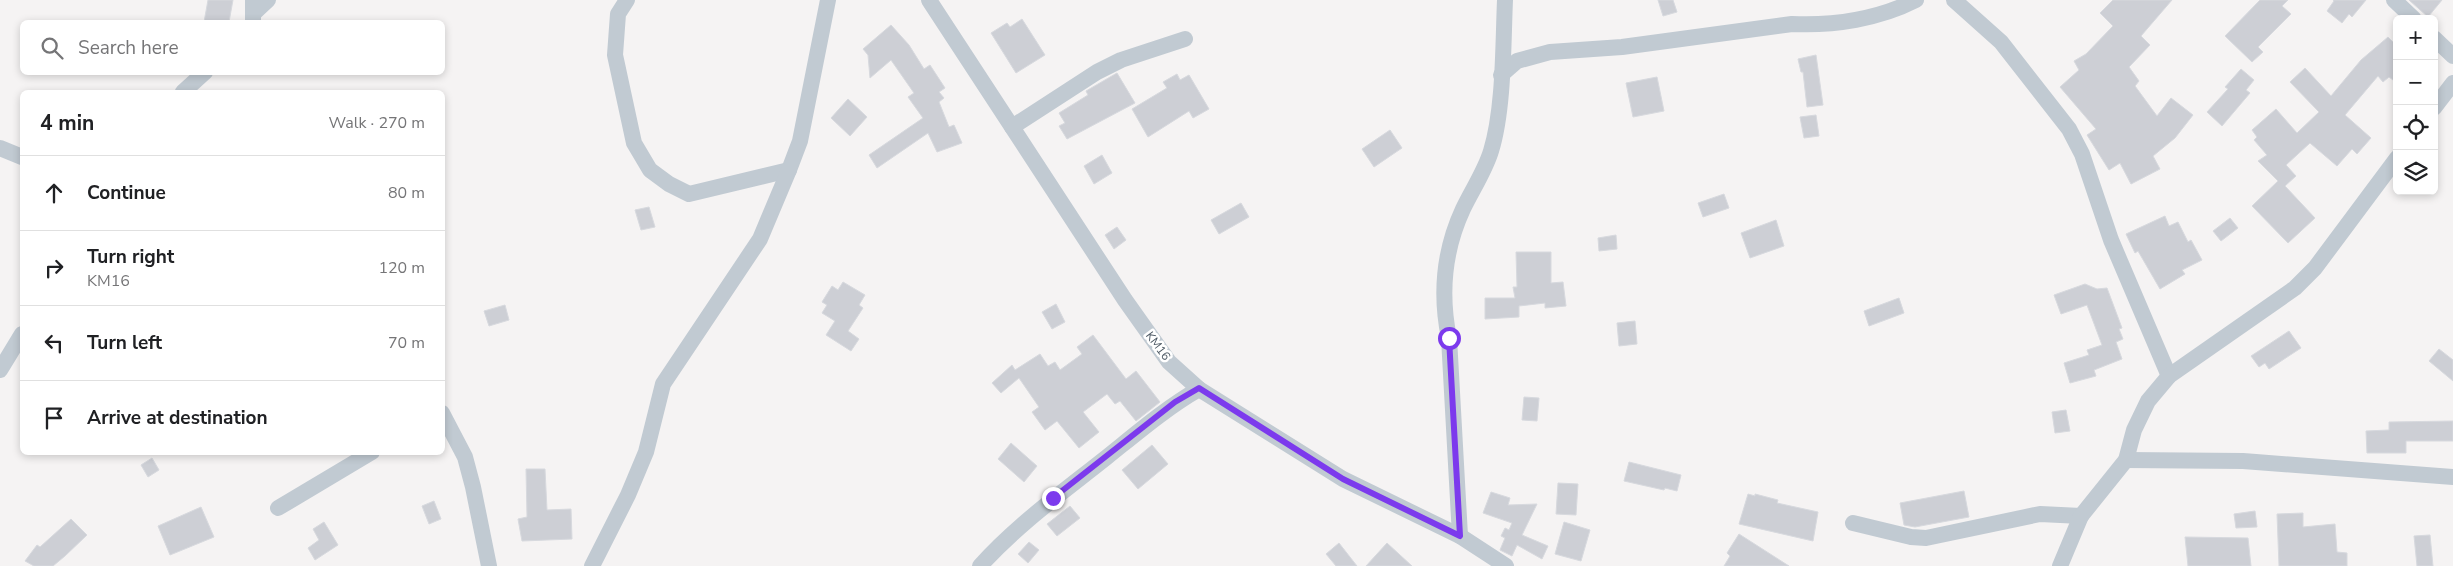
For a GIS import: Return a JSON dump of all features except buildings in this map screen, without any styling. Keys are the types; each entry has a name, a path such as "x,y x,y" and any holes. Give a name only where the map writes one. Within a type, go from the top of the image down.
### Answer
{"street":[{"path":"253,12 268,0"},
{"path":"627,0 618,14 615,55 634,143 650,170 669,184 689,194 789,170"},
{"path":"592,566 628,495 646,452 663,384 760,239 789,170 800,142 828,0"},
{"name":"KM16","path":"929,0 1012,128 1169,362 1199,388 1343,479 1460,536 1506,566"},
{"path":"1460,536 1449,338 1445,317 1444,272 1451,240 1462,210 1491,152 1497,121 1505,0"},
{"path":"1501,75 1517,61 1550,52 1622,47 1792,24 1809,25 1849,21 1888,11 1916,0"},
{"path":"1954,0 2001,42 2069,129 2082,154 2111,240 2169,376"},
{"path":"2395,0 2410,15"},
{"path":"1012,128 1097,72 1121,60 1184,39"},
{"path":"2438,42 2453,56"},
{"path":"185,90 202,75"},
{"path":"2436,105 2453,83"},
{"path":"0,148 20,156"},
{"path":"2060,566 2081,516 2126,460 2134,430 2148,401 2169,376 2295,288 2315,268 2393,163"},
{"path":"0,370 20,337"},
{"path":"980,566 1019,526 1053,498 1175,402 1199,388"},
{"path":"445,419 465,457 473,487 483,546 489,566"},
{"path":"278,508 367,455"},
{"path":"2126,460 2243,461 2453,477"},
{"path":"1853,523 1911,537 1926,538 2040,514 2081,516"}],"route":[{"path":"1053,498 1175,402 1199,388 1343,479 1460,536 1449,338"}]}
